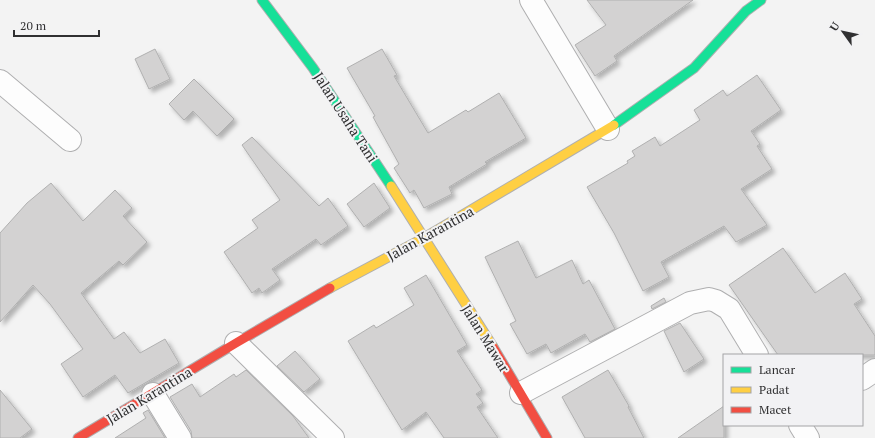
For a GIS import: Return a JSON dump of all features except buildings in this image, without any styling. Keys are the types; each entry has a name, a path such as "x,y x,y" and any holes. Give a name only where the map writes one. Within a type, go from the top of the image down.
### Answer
{"street":[{"name":"Jalan Usaha Tani","path":"262,0 303,52 424,238"},
{"path":"532,0 608,128"},
{"name":"Jalan Karantina","path":"78,438 236,343 353,275 424,238 608,128 694,68 748,4"},
{"path":"0,81 70,140"},
{"name":"Jalan Mawar","path":"424,238 521,393 546,438"},
{"path":"521,393 690,303 709,299 716,301 728,309 756,354"},
{"path":"236,343 333,438"},
{"path":"863,378 875,370"},
{"path":"153,394 180,438"},
{"path":"801,426 808,438"}],"traffic: fast":[{"path":"262,0 313,68 391,186"},
{"path":"614,125 694,68 746,11 761,0"}],"traffic: slow":[{"path":"330,288 424,238 614,125"},
{"path":"391,186 493,347"}],"traffic: jam":[{"path":"78,438 330,288"},
{"path":"493,347 547,438"}]}
